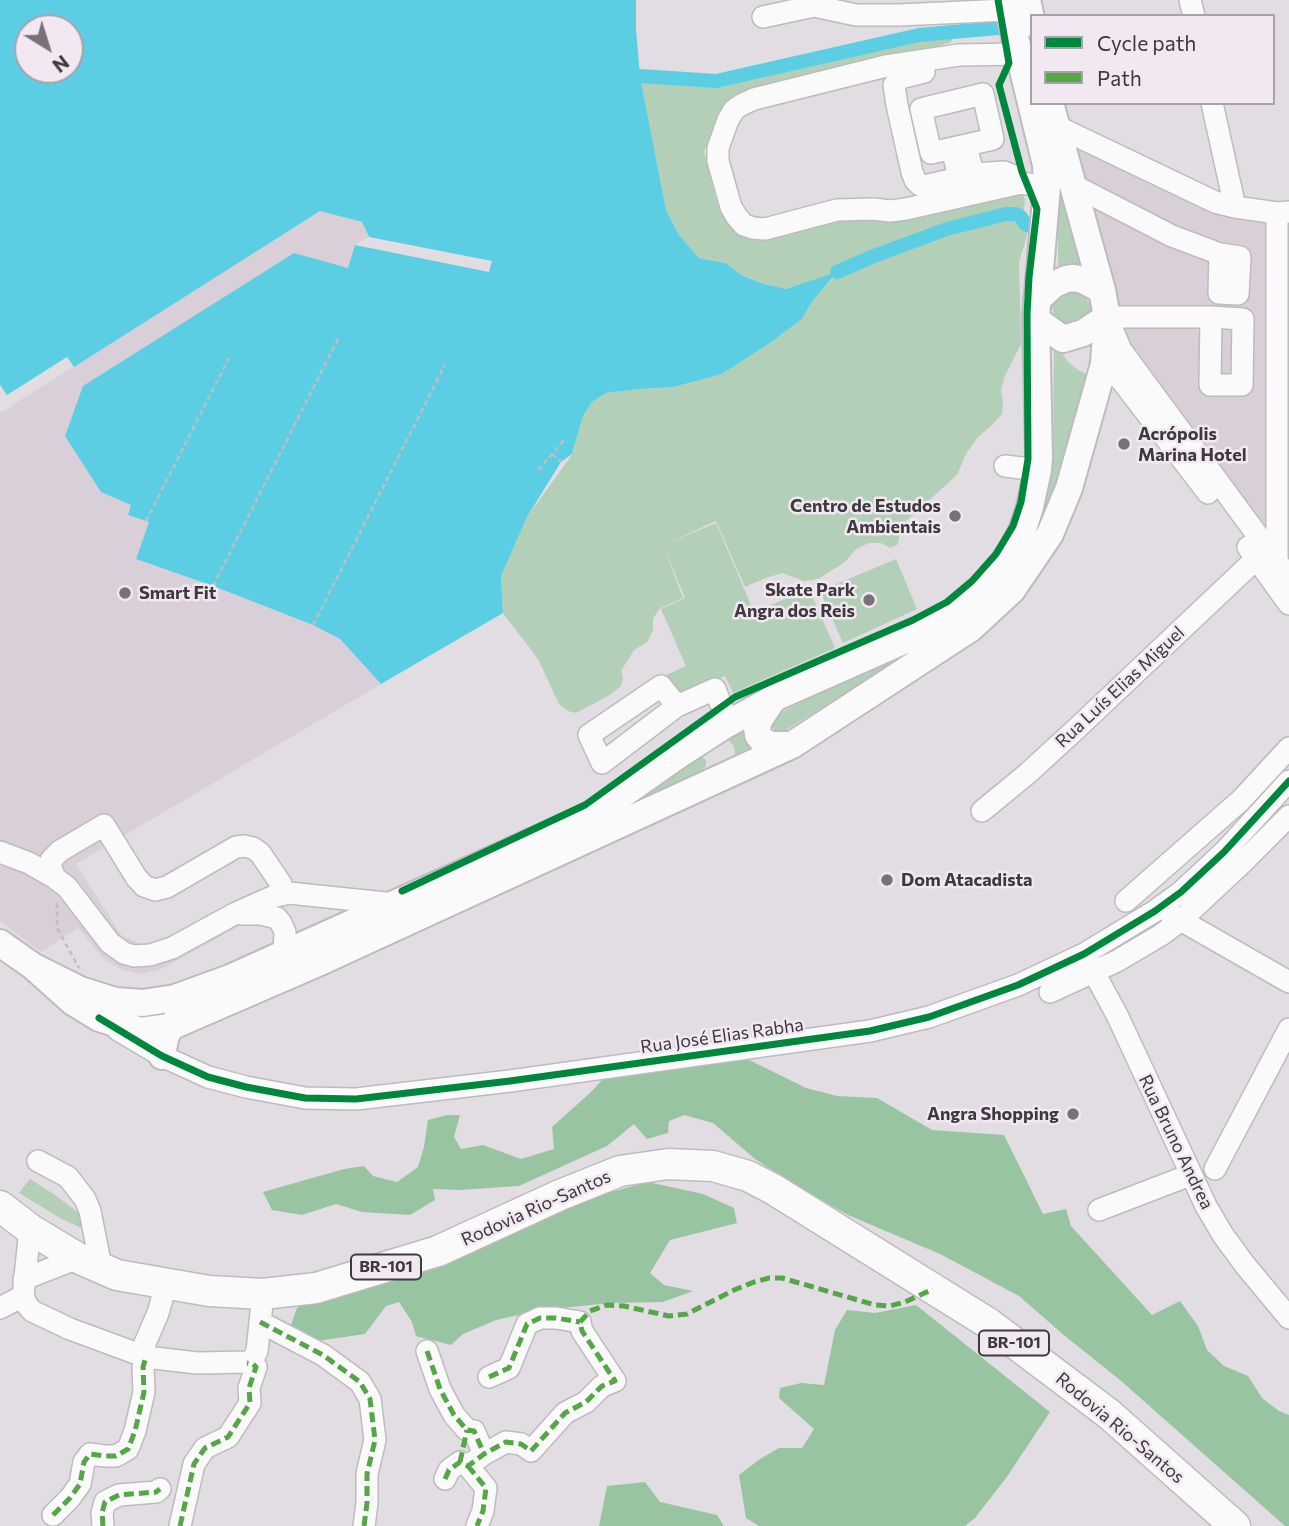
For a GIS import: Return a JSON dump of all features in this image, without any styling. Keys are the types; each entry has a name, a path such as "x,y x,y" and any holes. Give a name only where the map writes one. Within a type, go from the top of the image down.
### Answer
{"highway":[{"name":"Rodovia Rio-Santos","path":"0,1206 30,1229 89,1263 117,1275 209,1291 262,1308 316,1288 438,1251 560,1195 620,1171 668,1164 713,1166 748,1176 772,1189 988,1323 1109,1414 1235,1526"}],"main road":[{"path":"1013,3 1030,21"},
{"path":"99,1018 141,1031 170,1027 320,962 792,745 971,628 1012,590 1051,534 1069,488 1104,364 1107,317 1102,290 1047,184 1046,165 1017,58 1013,3"},
{"path":"34,967 80,990 115,1001 143,1003 175,998 230,978 596,813 728,723 774,698 930,629 961,610 996,574 1012,550 1030,507 1038,471 1037,308 1053,115"},
{"path":"1037,308 1053,285 1066,279 1083,280 1102,290"},
{"path":"1037,308 1043,325 1082,357 1104,364"},
{"path":"1063,339 1083,333 1107,317"},
{"path":"774,698 759,720 758,735 764,742 772,745 792,745"},
{"path":"677,756 703,747 713,748 719,754 721,762 718,771 693,790"},
{"name":"Rua José Elias Rabha","path":"0,943 34,967 73,1002 99,1018"},
{"path":"162,1056 170,1027 198,998 230,978"}],"street":[{"path":"763,17 814,6 856,15 899,15 1013,3"},
{"path":"1017,58 959,55 886,66 754,99 734,110 728,120 718,148 718,161 731,207 737,217 744,225 765,229 837,210 890,211 1047,184"},
{"path":"1017,58 904,76 896,81 894,85 906,148 915,180 920,185 1004,172 1047,184 1220,254"},
{"path":"1213,105 1235,207"},
{"path":"1053,115 1215,202 1283,212 1274,566"},
{"path":"959,147 966,176"},
{"path":"1211,317 1107,317 1121,351 1238,521"},
{"path":"1104,364 1122,381 1274,566 1289,604"},
{"path":"1006,466 1038,471"},
{"name":"Rua Luís Elias Miguel","path":"982,811 1274,566"},
{"path":"677,706 715,689 728,723"},
{"path":"1289,748 1241,800 1129,899 1157,909 1289,982"},
{"name":"Rua José Elias Rabha","path":"99,1018 162,1056 208,1077 305,1098 356,1099 510,1081 870,1031 929,1017 1088,963 1181,892 1260,815 1289,781"},
{"path":"1241,800 1260,815"},
{"path":"1050,992 1088,963 1138,949 1180,921 1289,816"},
{"path":"55,878 51,860 60,851 104,825 136,877 144,886 155,890 167,887 236,847 244,846 260,853 281,884"},
{"path":"0,852 29,863 67,887 110,943 124,953 134,956 150,955 172,948 272,897 289,893 395,904"},
{"path":"1161,871 1181,892"},
{"path":"236,914 261,914 277,918 285,932 284,953"},
{"name":"Rua Bruno Andrea","path":"1088,963 1116,1015 1190,1175 1223,1235 1289,1318"},
{"path":"1215,1169 1289,1029"},
{"path":"0,1308 24,1287 89,1263 90,1211 85,1199 68,1177 38,1161"},
{"path":"1099,1210 1190,1175"},
{"path":"30,1229 24,1287 27,1305 38,1315 143,1356 197,1363 247,1363 256,1367 248,1388 250,1403 228,1437 205,1448 194,1464 180,1526"},
{"path":"53,1515 80,1484 84,1462 90,1454 116,1456 128,1449 144,1392 143,1356 166,1285"},
{"path":"247,1363 257,1351 262,1308"},
{"path":"262,1308 360,1382 370,1399 375,1440 366,1474 368,1503 364,1526"},
{"path":"445,1479 450,1470 506,1441 521,1444 531,1451 565,1413 586,1402 602,1386 615,1381 582,1331 580,1322 556,1318 540,1318 527,1324 509,1368 489,1377"},
{"path":"427,1351 440,1389 454,1415 467,1430 474,1431 471,1461 486,1488 483,1511 477,1526"},
{"path":"103,1526 105,1502 119,1495 156,1492 160,1489"}],"path":[{"path":"213,586 340,335"},
{"path":"146,521 229,358"},
{"path":"313,625 445,365"},
{"path":"538,470 564,440"},
{"path":"552,454 561,462"},
{"path":"55,878 57,928 84,978 80,990"}],"shaded area":[{"path":"1056,126 1215,202 1289,212 1289,578 1121,350"},
{"path":"320,211 362,222 369,237 355,245 348,268 131,506 128,514 150,522 136,559 313,625 340,639 381,684 76,864 121,935 141,944 158,944 242,898 254,918 159,970 141,974 123,970 106,961 78,928 41,952 0,921 0,413"}],"green space":[{"path":"950,32 953,37 951,42 927,50 747,90 727,108 704,151 716,200 734,224 839,218 898,221 1021,190 1025,199 1021,217 1027,235 1019,262 1021,344 1004,378 1001,391 1002,414 977,438 957,475 906,521 899,533 897,545 890,548 881,543 869,543 856,549 845,562 818,579 804,581 782,573 745,587 716,521 666,544 716,523 754,612 809,589 835,648 733,693 725,676 676,697 666,675 686,666 661,609 685,598 663,545 683,598 659,609 653,619 653,630 647,642 634,650 621,671 623,679 620,687 576,713 568,711 559,704 538,659 503,613 501,576 527,517 572,455 583,416 592,402 606,393 674,387 722,374 802,319 811,303 836,274 785,289 743,276 725,263 699,258 679,235 666,210 640,76 716,81 919,35"},
{"path":"1058,175 1090,273 1058,274"},
{"path":"1072,290 1083,294 1091,310 1090,316 1071,328 1055,319 1052,306 1059,294"},
{"path":"1054,342 1068,362 1091,376 1077,430 1039,534 1032,533 1046,503 1053,471"},
{"name":"Skate Park Angra dos Reis","path":"896,559 917,609 843,643 820,591"},
{"path":"969,615 855,692 841,696 784,731 772,727 771,721 776,715 834,686 862,666"},
{"path":"744,725 744,739 756,748 734,758 734,746 725,737"},
{"path":"701,756 706,760 706,766 702,770 633,810 279,964 695,757"},
{"path":"737,1054 806,1088 837,1096 877,1098 932,1130 1004,1135 1043,1214 1066,1209 1071,1226 1152,1315 1180,1301 1198,1326 1207,1350 1224,1366 1248,1376 1262,1398 1289,1415 1289,1526 1285,1526 1120,1380 1019,1296 940,1254 848,1215 802,1189 755,1159 713,1123 684,1115 669,1121 668,1133 647,1139 634,1124 607,1146 519,1186 433,1189 435,1200 410,1215 362,1212 336,1204 302,1215 272,1210 263,1192 364,1166 373,1176 397,1182 418,1167 428,1120 447,1115 460,1115 454,1137 461,1149 483,1145 521,1159 554,1149 552,1127 603,1079"},
{"path":"30,1179 83,1216 85,1230 19,1193"},
{"path":"648,1182 703,1194 734,1208 737,1223 670,1240 650,1273 664,1285 693,1291 663,1302 611,1303 541,1310 496,1320 463,1334 451,1345 416,1336 412,1322 399,1302 386,1306 365,1334 317,1341 291,1325 297,1308 320,1294 589,1198"},
{"path":"916,1305 1050,1412 1006,1478 975,1518 965,1526 759,1526 746,1518 739,1475 779,1448 802,1448 814,1429 779,1398 780,1388 801,1383 824,1385 835,1330 847,1310 875,1313"},
{"path":"645,1482 660,1502 717,1515 724,1526 599,1526 607,1486"}],"water":[{"path":"0,0 636,0 640,76 666,210 679,235 699,258 725,263 743,276 764,284 786,289 837,272 811,303 802,319 722,374 674,387 606,393 592,402 583,416 572,454 561,462 527,517 501,576 503,613 381,684 340,639 313,625 136,559 149,522 128,515 131,505 101,492 65,436 83,386 294,253 348,268 355,245 489,272 492,261 369,237 362,222 320,211 74,367 67,357 7,395 0,385"}],"waterway":[{"path":"640,76 716,81 919,35 998,28"},
{"path":"837,272 947,229 1006,214 1016,214 1029,226"}],"marked path":[{"path":"580,1322 590,1311 607,1305 669,1316 687,1314 734,1290 769,1278 782,1278 875,1305 890,1306 905,1302 933,1289"},
{"path":"489,1377 509,1368 527,1324 540,1318 580,1322"},
{"path":"260,1322 323,1355 360,1382 370,1399 375,1440 367,1474 364,1526"},
{"path":"445,1479 449,1470 460,1462 468,1466 506,1442 521,1444 531,1451 565,1413 586,1402 602,1386 615,1381 582,1331 580,1322"},
{"path":"427,1351 440,1389 454,1415 467,1430 474,1431 484,1454"},
{"path":"53,1515 80,1484 84,1462 90,1454 116,1456 128,1449 144,1392 143,1367 146,1357"},
{"path":"180,1526 194,1464 205,1448 228,1437 250,1403 249,1388 256,1367 247,1363"},
{"path":"460,1462 467,1430"},
{"path":"468,1466 486,1488 483,1511 477,1526"},
{"path":"103,1526 105,1502 119,1495 156,1492 160,1489"}],"cycle path":[{"path":"402,891 585,805 735,697 913,620 947,602 972,581 996,554 1013,526 1021,502 1028,459 1027,315 1037,209 1022,172 999,85 1009,63 998,0"},
{"path":"99,1018 162,1056 208,1077 305,1098 356,1099 510,1081 870,1031 929,1017 1018,985 1084,954 1181,892 1224,852 1289,781"}],"place":[{"name":"Acrópolis Marina Hotel","path":"1124,444"},
{"name":"Centro de Estudos Ambientais","path":"955,516"},
{"name":"Smart Fit","path":"125,593"},
{"name":"Skate Park Angra dos Reis","path":"869,600"},
{"name":"Dom Atacadista","path":"887,880"},
{"name":"Angra Shopping","path":"1073,1114"}]}
